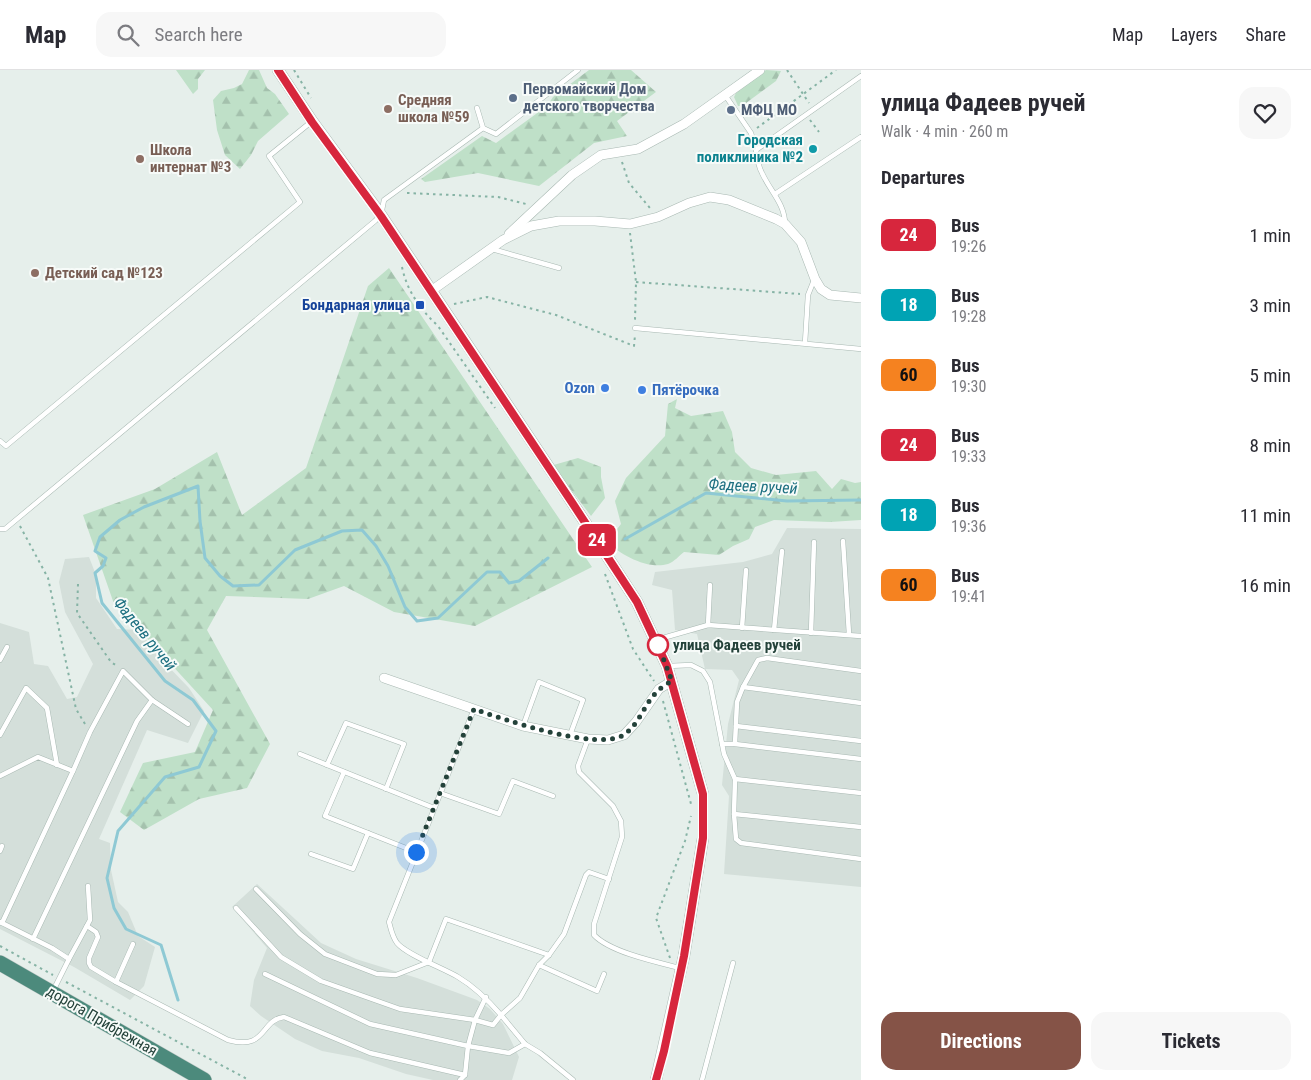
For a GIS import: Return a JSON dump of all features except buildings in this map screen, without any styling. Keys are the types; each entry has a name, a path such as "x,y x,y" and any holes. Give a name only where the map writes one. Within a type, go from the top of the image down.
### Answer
{"highway":[{"name":"дорога Прибрежная","path":"0,962 56,985 204,1080"}],"street":[{"path":"278,70 312,122 381,216 637,602 667,666 703,794 703,838 677,968 664,1051 656,1080"},
{"path":"431,291 503,240 572,175 601,155 638,149 661,137 684,124 760,70"},
{"path":"503,240 531,226 559,221 595,221 630,224 658,218 689,203 710,197 730,200 785,224 801,242 815,279 821,289 830,295 861,298"},
{"path":"384,678 522,726 588,739 608,740 624,735 636,722 659,689 672,681"}],"lane":[{"path":"482,128 496,134 578,70"},
{"path":"756,150 861,76"},
{"path":"724,94 751,133 758,165 785,215 785,224"},
{"path":"478,108 482,128"},
{"path":"0,441 6,446 300,202 269,156 312,122"},
{"path":"0,523 2,529 16,519 381,216 384,200 482,128"},
{"path":"775,194 861,137"},
{"path":"491,249 559,268"},
{"path":"805,344 808,294 815,279"},
{"path":"635,328 861,349"},
{"path":"843,541 849,634"},
{"path":"811,633 814,542"},
{"path":"774,630 782,551"},
{"path":"742,628 746,570"},
{"path":"708,625 710,585"},
{"path":"656,640 708,625 861,636"},
{"path":"0,660 7,647"},
{"path":"735,744 737,702 758,660 767,658 861,671"},
{"path":"667,666 691,665 699,668 710,682 722,744 728,767 735,779 734,834 736,839 741,843 861,858"},
{"path":"69,959 52,948 1,923 90,732 122,671 152,700 188,724"},
{"path":"522,726 539,682 583,700 570,735"},
{"path":"743,687 861,703"},
{"path":"0,735 26,688 47,708 58,765"},
{"path":"33,939 137,721 152,700"},
{"path":"474,709 389,922 398,944 458,976 486,997 525,1044 540,1053 574,1080"},
{"path":"327,765 346,723 404,744 386,789"},
{"path":"736,726 861,741"},
{"path":"588,739 578,766 579,772 613,806 621,820 622,837 594,924 594,934 600,941 639,957 677,968"},
{"path":"722,744 861,759"},
{"path":"300,754 434,808"},
{"path":"0,776 38,758 72,772"},
{"path":"344,772 326,816 416,852"},
{"path":"735,779 861,793"},
{"path":"440,792 499,814 513,781 553,796"},
{"path":"734,814 861,827"},
{"path":"311,854 353,869 368,833"},
{"path":"236,908 282,957 321,980 400,1009 475,1020 493,1025 520,998 539,965 549,955 564,934 586,875 592,872 609,879"},
{"path":"56,985 90,920 88,886"},
{"path":"256,889 300,934 325,954 377,974 396,975 429,962 446,919 549,955"},
{"path":"87,926 96,932 98,937 89,958 91,967 228,1040 240,1043 254,1041 274,1021 284,1017 370,1053 465,1075"},
{"path":"116,982 133,944"},
{"path":"702,1080 733,963"},
{"path":"539,965 597,991 604,974"},
{"path":"265,974 370,1024 468,1046 509,1053 525,1044"},
{"path":"460,1080 465,1075 468,1046 475,1020 486,997"}],"path":[{"path":"787,70 814,109"},
{"path":"751,133 836,70"},
{"path":"806,114 819,132"},
{"path":"623,152 622,163 629,184 658,218"},
{"path":"394,193 498,196 537,208"},
{"path":"400,261 408,290 438,326 499,414"},
{"path":"636,282 808,294"},
{"path":"16,519 48,578 76,709 90,732"},
{"path":"604,572 633,649 659,689 693,809 685,841 656,918 677,968"},
{"path":"78,584 77,613 111,662 122,671"},
{"path":"0,946 56,985 249,1080"}],"shaded area":[{"path":"787,528 861,529 861,887 724,874 729,796 722,785 728,724 739,680 732,670 705,669 697,634 675,630 672,590 652,585 655,572 743,562 772,554"},
{"path":"89,557 96,575 96,598 117,629 139,630 161,659 189,688 204,711 188,743 147,730 99,839 110,843 111,870 118,902 128,912 138,936 155,947 144,986 130,1000 74,967 0,929 0,623 29,632 34,664 48,666 67,699 77,697 93,664 65,612 59,582 65,559"},
{"path":"257,884 321,943 356,959 417,978 477,1000 490,1009 503,1024 519,1057 512,1080 433,1080 406,1074 359,1058 322,1051 295,1039 261,1016 250,1006 254,980 267,948 232,907"}],"green space":[{"path":"176,70 205,70 198,79 198,89 193,94"},
{"path":"249,70 259,70 267,88 275,94 289,114 258,141 251,155 240,169 225,155 217,130 213,100 221,91 242,84"},
{"path":"589,70 631,70 656,92 617,121 627,136 594,143 539,186 478,173 425,182 421,179 482,136 496,143 547,106 553,97"},
{"path":"766,70 781,71 776,81 742,106 738,106 734,97 736,93"},
{"path":"389,268 592,567 475,626 394,612 344,586 308,599 226,596 207,630 270,744 247,788 199,799 144,830 120,812 143,763 195,752 213,710 113,601 83,515 155,489 217,452 242,515 306,468 368,286"},
{"path":"677,399 675,408 691,416 723,411 732,432 735,452 751,468 776,475 816,471 832,489 841,479 855,483 861,482 861,520 830,522 774,520 755,527 749,539 719,555 684,552 668,564 652,565 644,563 620,552 607,542 621,524 615,501 626,478 665,436 668,404"},
{"path":"578,458 601,467 605,498 591,516 563,479 550,466"}],"waterway":[{"name":"Фадеев ручей","path":"178,1000 161,945 126,929 114,908 107,878 118,831 165,777 199,767 216,731 193,700 165,681 102,603 95,573 103,566 106,558 95,551 100,537 120,520 144,507 198,486 205,558 220,576 233,586 259,585 295,550 342,531 362,530 376,546 388,566 405,607 417,621 438,618 487,572 500,572 509,583 519,581 548,558"},
{"name":"Фадеев ручей","path":"625,539 706,493 787,501 861,500"}],"bus line":[{"name":"24","path":"278,70 312,122 381,216 637,602 667,666 703,794 703,838 684,956 656,1080"}],"place":[{"name":"Первомайский Дом детского творчества","path":"513,98"},
{"name":"Средняя школа №59","path":"388,109"},
{"name":"МФЦ МО","path":"731,110"},
{"name":"Городская поликлиника №2","path":"813,149"},
{"name":"Школа интернат №3","path":"140,159"},
{"name":"Детский сад №123","path":"35,273"},
{"name":"Бондарная улица","path":"420,305"},
{"name":"Ozon","path":"605,388"},
{"name":"Пятёрочка","path":"642,390"},
{"name":"улица Фадеев ручей","path":"658,645"}],"route":[{"path":"416,852 474,709 522,726 588,739 608,740 624,735 636,722 659,689 672,681 658,645"}]}
